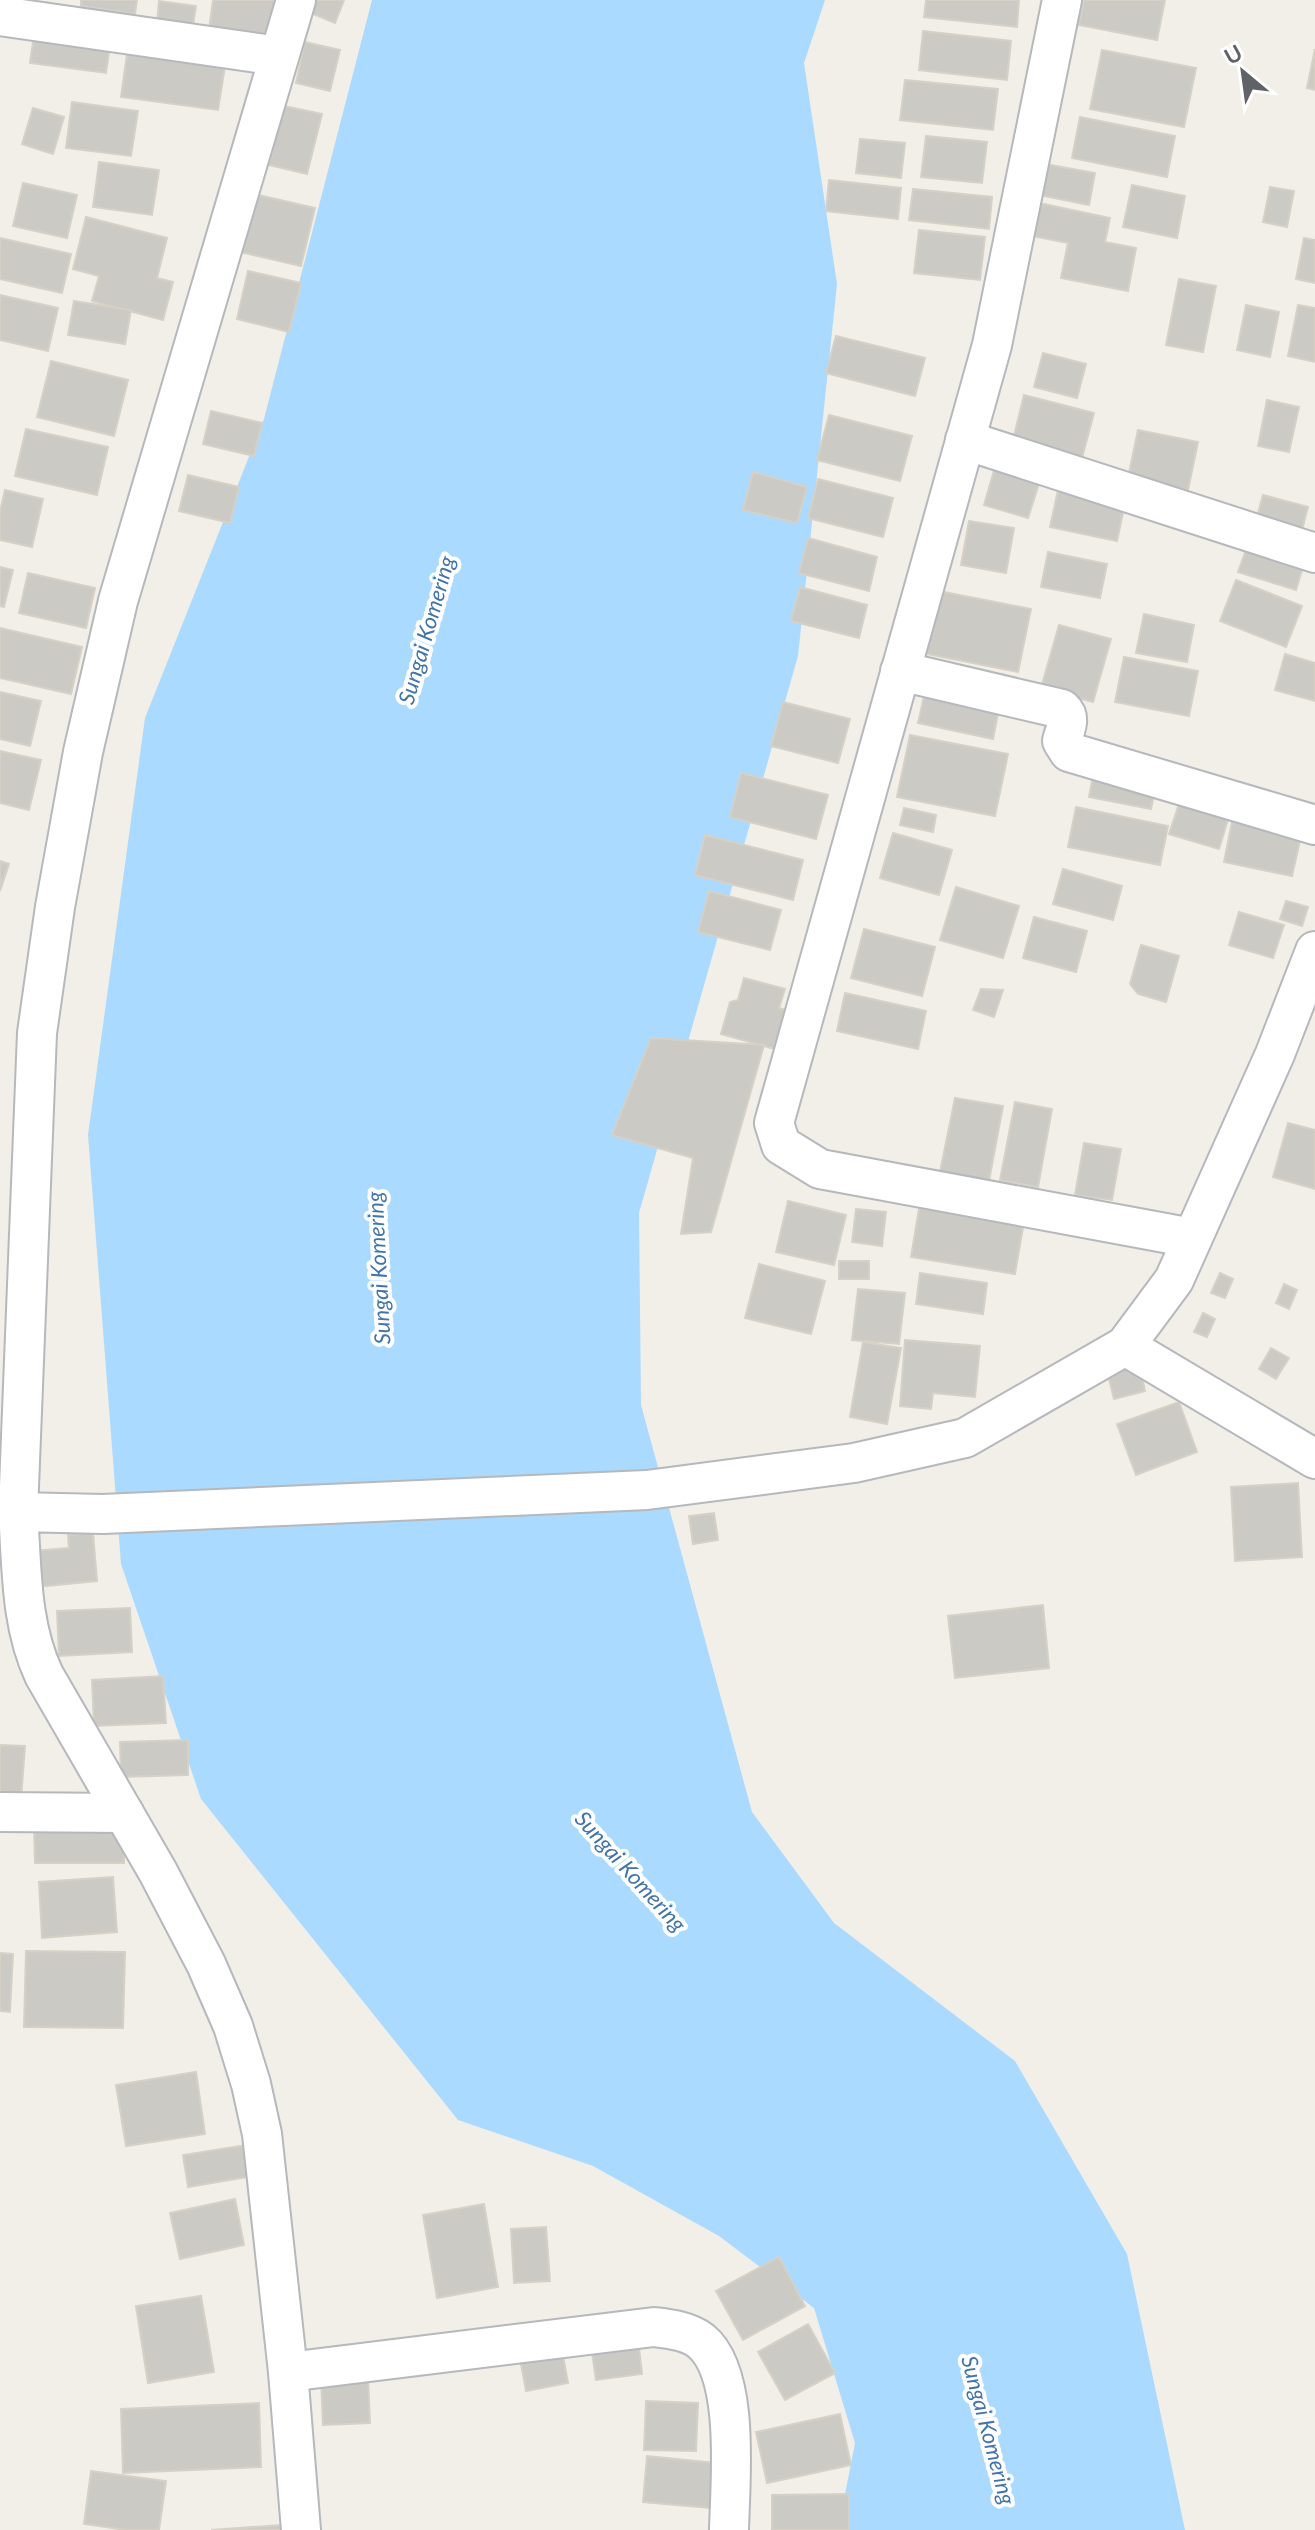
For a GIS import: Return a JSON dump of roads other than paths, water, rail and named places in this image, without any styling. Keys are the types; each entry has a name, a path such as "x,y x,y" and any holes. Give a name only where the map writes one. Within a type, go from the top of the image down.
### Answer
{"street":[{"path":"296,0 118,601 83,752 55,907 37,1033 18,1512 25,1618 32,1649 206,1964 233,2026 251,2084 262,2134 288,2372 301,2530"},
{"path":"1062,0 992,345 774,1123 781,1145 820,1169 1192,1238"},
{"path":"0,16 279,56"},
{"path":"965,440 1315,553"},
{"path":"900,671 1062,709 1068,719 1062,741 1069,752 1315,825"},
{"path":"18,1512 103,1514 647,1490 854,1463 965,1438 1125,1346 1174,1280 1269,1069 1315,951"},
{"path":"1125,1346 1315,1459"},
{"path":"0,1812 124,1813"},
{"path":"288,2372 654,2327 680,2331 702,2342 718,2367 728,2399 731,2427 729,2530"}],"water":[{"name":"Sungai Komering","path":"372,0 825,0 804,63 837,284 798,656 639,1213 641,1405 752,1812 834,1923 1015,2061 1127,2254 1185,2530 838,2530 855,2443 814,2308 719,2236 593,2166 458,2120 201,1799 121,1564 88,1135 145,718 264,419"}]}
